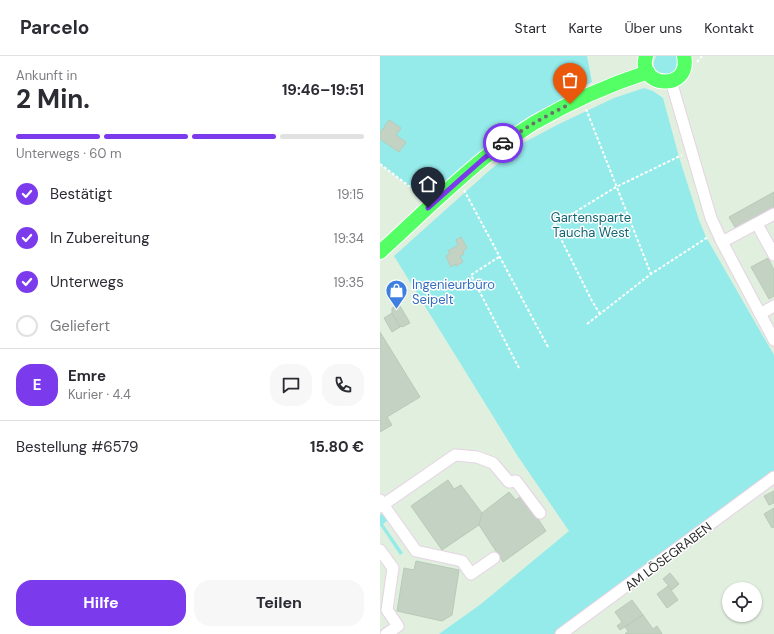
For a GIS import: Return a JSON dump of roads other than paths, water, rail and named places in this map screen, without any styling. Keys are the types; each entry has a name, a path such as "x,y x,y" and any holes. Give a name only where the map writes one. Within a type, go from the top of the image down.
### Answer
{"main road":[{"path":"646,56 645,66 648,72 658,81 664,82 671,82 682,74 685,68 684,56"},
{"path":"380,252 431,209 482,160 516,134 557,110 611,85 648,72"}],"street":[{"path":"671,82 711,218 722,242 774,340"},
{"path":"722,242 774,214"},
{"path":"757,224 774,255"},
{"path":"760,314 774,306"},
{"path":"494,558 472,574 462,561 416,551 381,504 455,455 477,457 493,463 509,482 516,481 540,514"},
{"name":"AM LÖSEGRABEN","path":"561,634 774,477"},
{"path":"380,550 393,568 387,610 398,626 386,634"}],"place":[{"name":"Ingenieurbüro Seipelt","path":"397,310"}],"park label":[{"name":"Gartensparte Taucha West","path":"591,224"}]}
